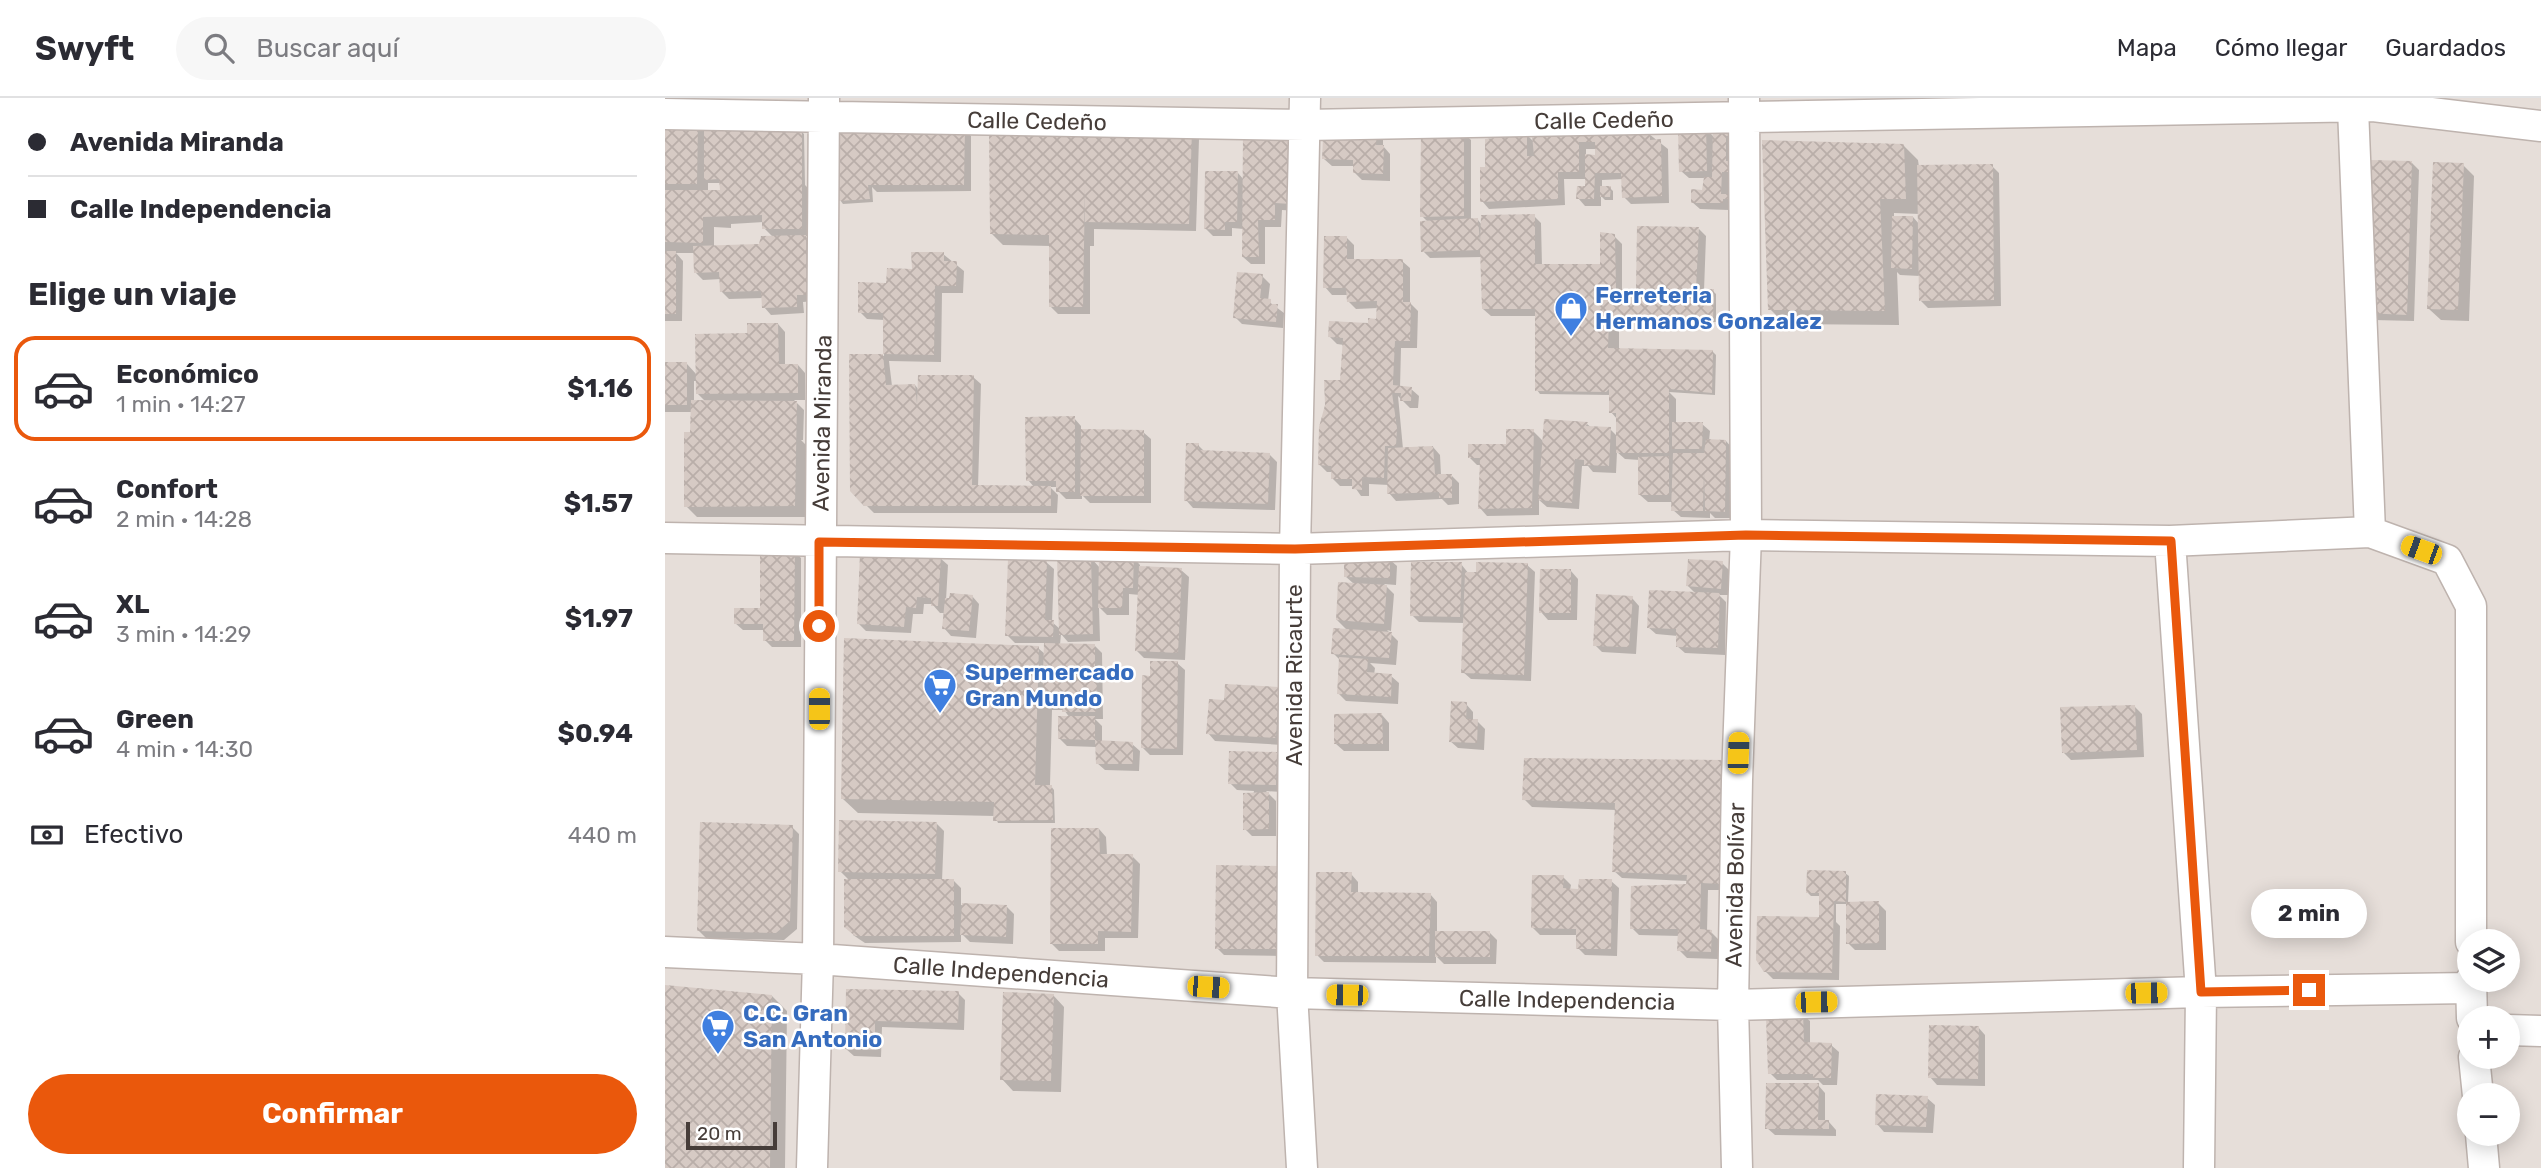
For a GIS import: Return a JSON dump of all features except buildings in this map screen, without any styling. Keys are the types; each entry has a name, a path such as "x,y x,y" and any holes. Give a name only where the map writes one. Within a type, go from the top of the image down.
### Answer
{"street":[{"name":"Calle Cedeño","path":"665,114 824,107 1305,112 2367,104 2541,126"},
{"path":"2367,104 2370,532"},
{"name":"Avenida Miranda","path":"811,1168 818,959 824,107"},
{"name":"Avenida Bolívar","path":"1737,1168 1733,1005 1737,780 1746,535 1744,108"},
{"name":"Avenida Ricaurte","path":"1302,1168 1292,993 1295,549 1305,112"},
{"path":"665,538 1295,549 1746,535 2171,541 2370,532 2447,560 2471,606 2471,929"},
{"path":"2171,541 2201,992 2199,1168"},
{"name":"Calle Independencia","path":"665,952 818,959 1292,993 1733,1005 2457,984"},
{"path":"2520,1030 2541,1031"},
{"path":"2482,1146 2484,1168"}],"shaded area":[{"path":"665,98 2541,98 2541,1168 665,1168"}],"place":[{"name":"Ferreteria Hermanos Gonzalez","path":"1571,338"},
{"name":"Supermercado Gran Mundo","path":"940,715"},
{"name":"C.C. Gran San Antonio","path":"718,1056"}],"route":[{"path":"819,626 819,542 1295,549 1746,535 2171,541 2201,992 2309,990"}]}
